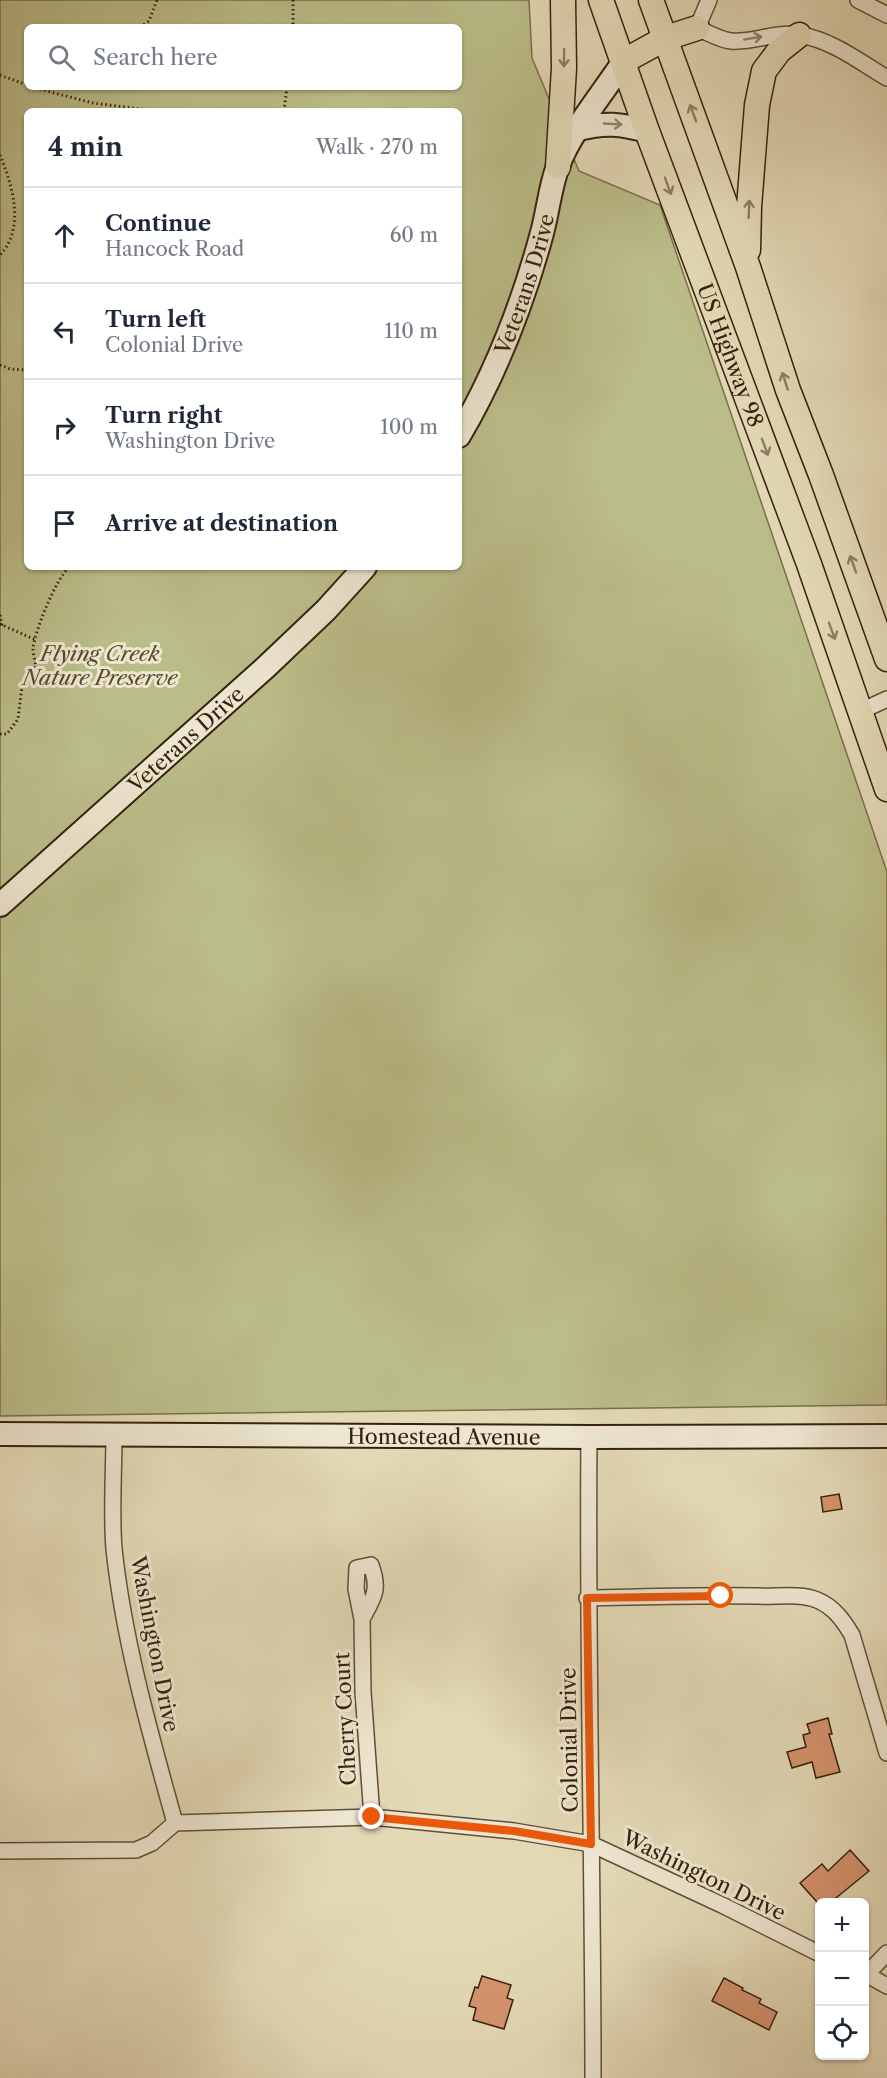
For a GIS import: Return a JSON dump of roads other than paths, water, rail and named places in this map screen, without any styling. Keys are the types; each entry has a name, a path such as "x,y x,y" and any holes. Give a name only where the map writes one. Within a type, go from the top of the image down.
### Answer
{"main road":[{"path":"558,167 564,68 563,0"},
{"name":"US Highway 98","path":"601,0 647,131 805,553 887,789"},
{"name":"US Highway 98","path":"651,0 748,267 788,390 887,659"},
{"path":"624,61 666,39 697,28"},
{"path":"748,267 749,207 756,117 764,71 779,51 799,35"}],"street":[{"path":"710,0 697,28 730,41 780,34 799,35 819,40 887,78"},
{"path":"858,0 887,15"},
{"name":"Veterans Drive","path":"462,431 480,400 516,315 543,232 558,167 567,148 624,61"},
{"path":"579,129 599,123 624,125 647,131"},
{"name":"Veterans Drive","path":"0,905 266,667 326,610 362,570"},
{"path":"861,711 887,699"},
{"name":"Homestead Avenue","path":"0,1434 887,1436"},
{"name":"Washington Drive","path":"114,1434 114,1547 128,1638 149,1728 175,1823 372,1817 514,1831 591,1844 722,1905 815,1952"},
{"name":"Colonial Drive","path":"589,1437 587,1598 593,2078"},
{"path":"587,1598 721,1596 801,1597 816,1600 831,1608 843,1620 852,1635 886,1745"},
{"name":"Cherry Court","path":"362,1619 363,1692 372,1817"},
{"path":"0,1851 136,1850 152,1844 175,1823"},
{"path":"869,1971 887,1953"},
{"path":"869,1976 887,1986"}],"park label":[{"name":"Flying Creek Nature Preserve","path":"100,665"}]}
